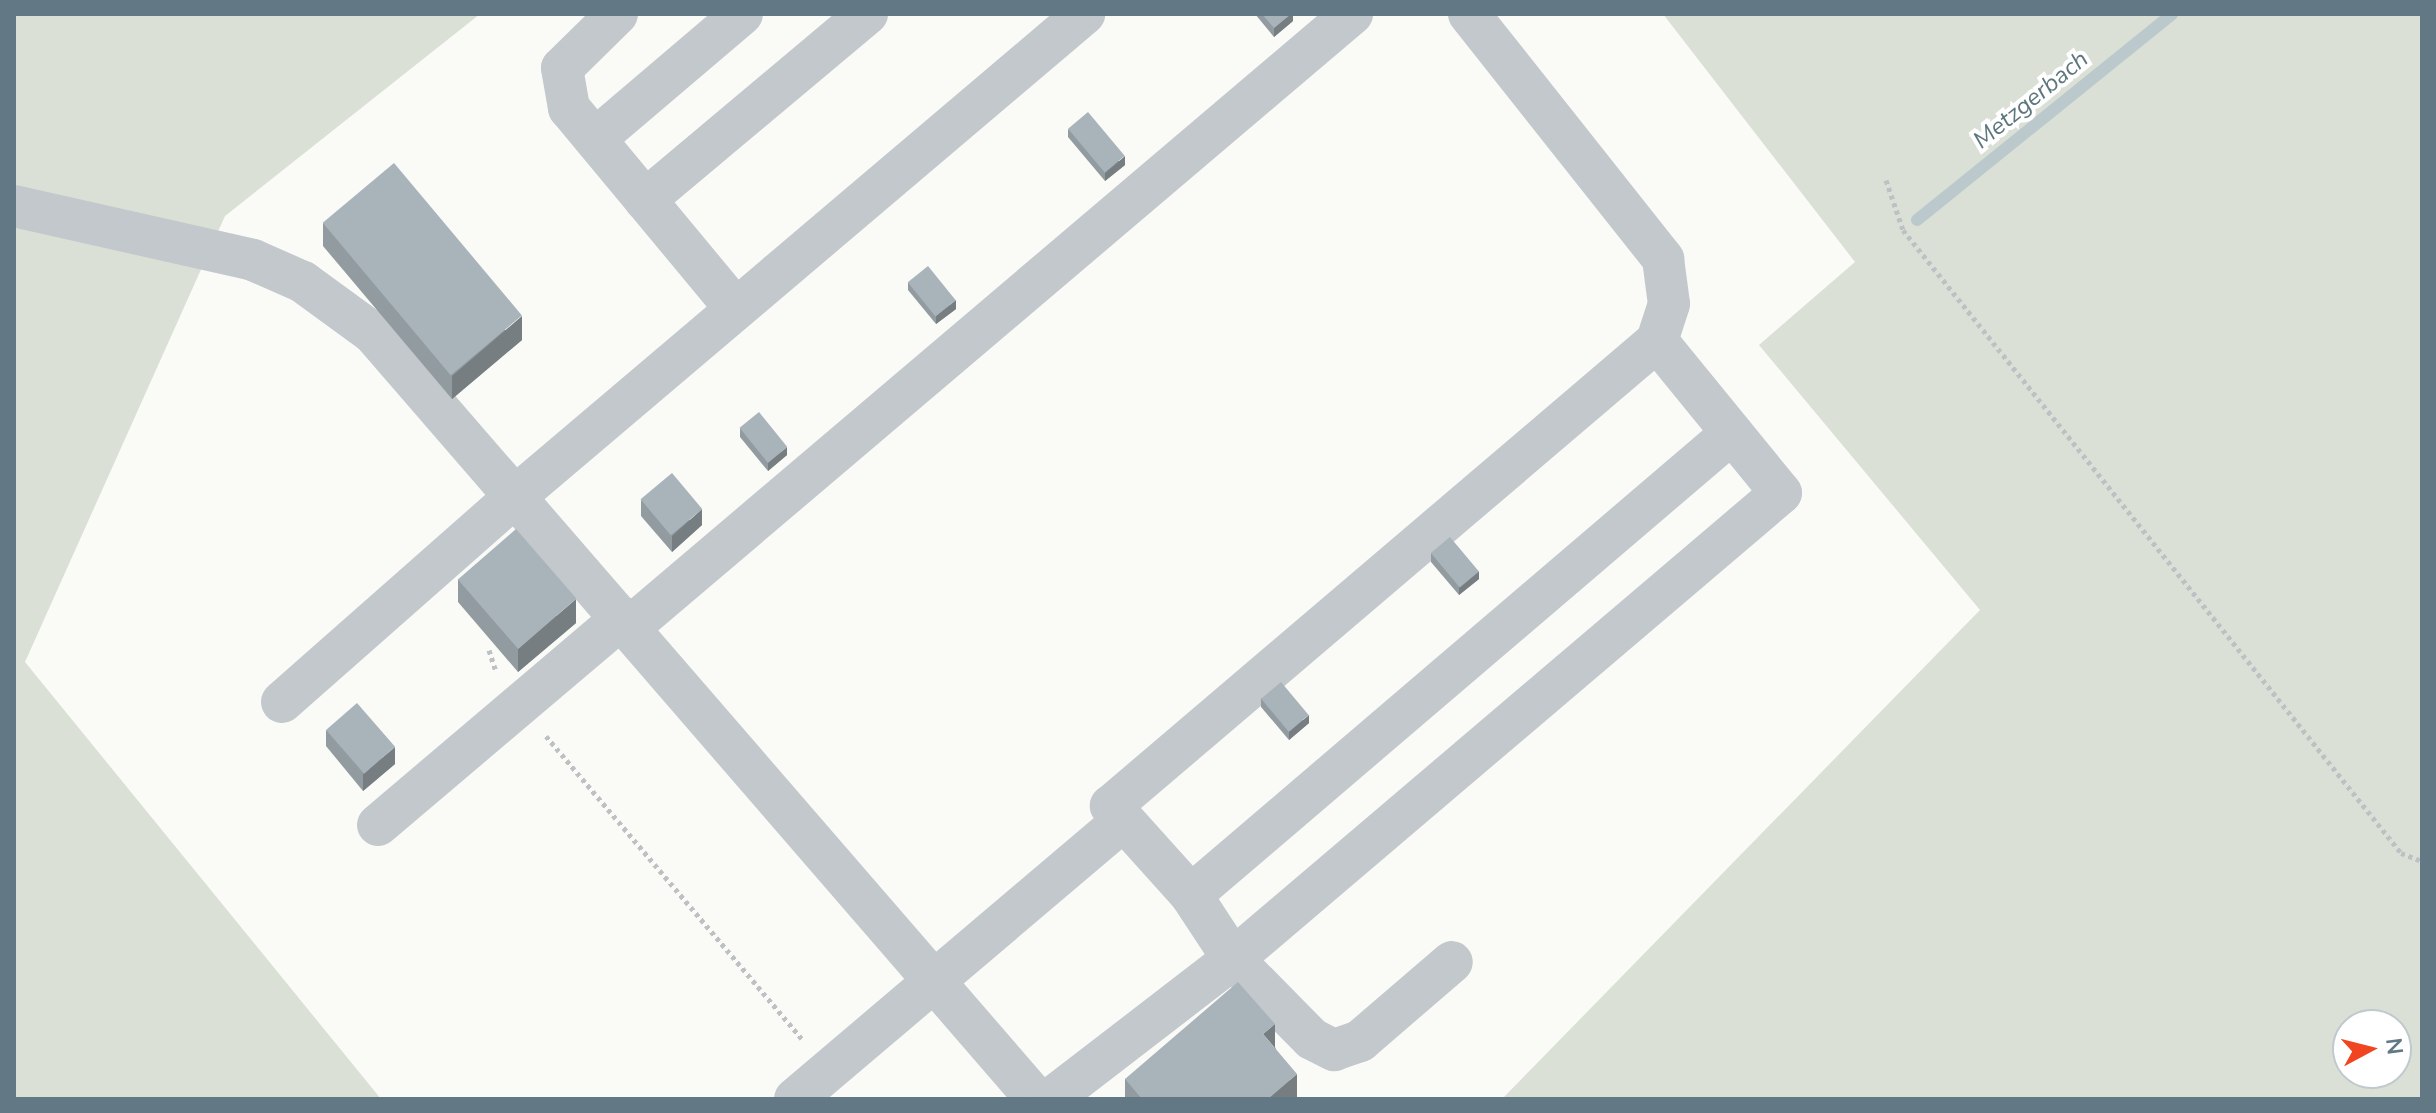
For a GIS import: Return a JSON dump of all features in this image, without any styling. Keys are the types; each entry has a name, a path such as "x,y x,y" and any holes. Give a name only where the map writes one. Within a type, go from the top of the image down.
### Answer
{"lane":[{"path":"617,14 562,68 569,108 736,309"},
{"path":"595,139 742,14"},
{"path":"645,200 867,14"},
{"path":"282,702 517,495 1084,14"},
{"path":"378,825 520,705 627,622 1352,14"},
{"path":"1452,962 1360,1041 1334,1050 1312,1039 1233,959 1191,895 1122,822 1111,806 1657,341 1669,304 1663,259 1469,14"},
{"path":"14,206 253,260 303,282 373,333 627,622 1036,1099"},
{"path":"1051,1099 1233,959 1781,493 1657,341"},
{"path":"1191,895 1732,433"},
{"path":"795,1099 1122,822"}],"path":[{"path":"1886,180 1903,230 2401,853 2422,861"},
{"path":"489,650 500,683 829,1070"}],"shaded area":[{"path":"14,14 480,14 225,216 25,662 381,1099 14,1099"},
{"path":"1663,14 2422,14 2422,1099 1502,1099 1980,610 1759,345 1855,262"}],"building":[{"path":"1262,14 1291,14 1274,28"},
{"path":"1088,112 1125,156 1105,172 1068,129"},
{"path":"394,163 522,315 451,375 323,223"},
{"path":"928,266 956,300 935,317 908,282"},
{"path":"759,412 787,447 768,463 740,428"},
{"path":"672,473 702,509 671,535 641,499"},
{"path":"516,529 576,598 518,649 458,580"},
{"path":"1450,537 1479,571 1460,588 1431,553"},
{"path":"1281,682 1309,715 1289,732 1261,699"},
{"path":"357,703 395,747 364,774 326,730"},
{"path":"1238,982 1275,1024 1263,1034 1297,1074 1268,1099 1142,1099 1125,1079"}],"waterway":[{"name":"Metzgerbach","path":"1917,220 2172,14"}]}
